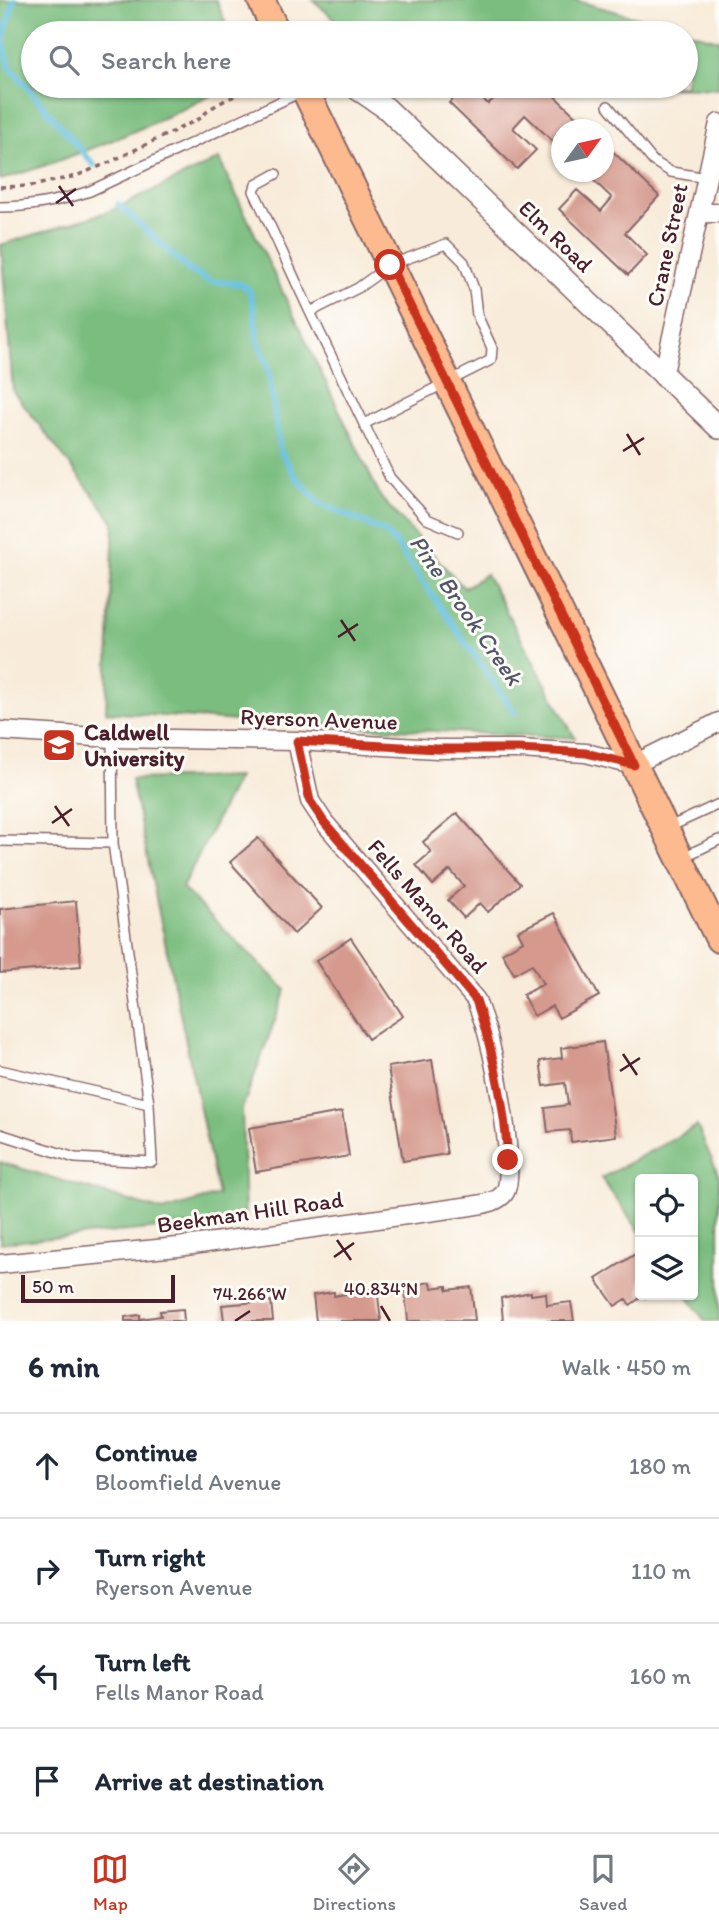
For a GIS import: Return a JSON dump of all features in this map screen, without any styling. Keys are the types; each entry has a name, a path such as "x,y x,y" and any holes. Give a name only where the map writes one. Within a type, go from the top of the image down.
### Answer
{"main road":[{"path":"261,0 271,21"},
{"path":"314,98 390,265 717,931"}],"street":[{"name":"Elm Road","path":"371,98 386,108 719,428"},
{"name":"Crane Street","path":"663,377 719,123"},
{"path":"699,213 719,214"},
{"path":"634,765 719,722"},
{"name":"Ryerson Avenue","path":"0,732 112,738 297,741 437,749 519,749 586,753 634,765"},
{"name":"Fells Manor Road","path":"297,741 310,801 324,822 476,1000 488,1037 507,1141 509,1182 503,1194"},
{"name":"Beekman Hill Road","path":"0,1264 178,1247 471,1206 491,1202 503,1194"}],"lane":[{"path":"0,207 44,204 90,191 286,98"},
{"path":"608,106 653,161 671,172 707,178"},
{"path":"276,174 256,185 254,191 390,478 428,519 458,532"},
{"path":"310,312 358,288 390,265 446,244 464,262 474,289 477,315 492,348 491,360 364,424"},
{"path":"0,1133 75,1158 152,1162 149,1104 113,843 112,738"},
{"path":"665,829 719,804"},
{"path":"680,859 719,840"},
{"path":"0,841 113,843"},
{"path":"0,1070 149,1104"}],"path":[{"path":"0,187 32,187 90,171 201,118 207,110 232,98"}],"green space":[{"path":"0,0 216,0 225,21 21,21 21,98 204,98 116,139 0,180"},
{"path":"313,0 574,0 650,21 337,21"},
{"path":"698,34 719,40 719,89 698,88"},
{"path":"219,159 381,498 464,588 486,574 575,738 106,712 114,522 13,391 1,245 110,211"},
{"path":"238,777 182,888 286,990 242,1109 245,1220 0,1243 0,1162 163,1211 218,1195 131,779"},
{"path":"697,1126 719,1176 719,1321 705,1321 690,1300 698,1300 698,1174 635,1174 635,1225 601,1178"}],"building":[{"path":"454,98 482,98 488,104 494,98 557,98 578,119 551,119 551,139 525,115 513,128 536,150 517,169 449,103"},
{"path":"614,153 659,196 625,233 647,255 628,275 559,209 577,190 601,211 612,198 595,182 614,182"},
{"path":"457,813 520,884 488,912 480,903 464,918 448,900 464,886 450,870 433,885 416,865 431,852 423,842"},
{"path":"258,838 322,908 294,934 230,862"},
{"path":"76,901 81,966 0,973 0,909"},
{"path":"554,913 599,996 559,1018 552,1006 534,1016 523,995 543,984 532,964 514,974 502,953 523,941 518,931"},
{"path":"351,938 403,1016 368,1039 316,961"},
{"path":"603,1042 616,1136 571,1142 570,1130 548,1132 545,1108 568,1105 565,1083 544,1086 540,1061 562,1058 561,1048"},
{"path":"432,1060 447,1154 403,1161 388,1067"},
{"path":"342,1112 349,1156 256,1172 249,1128"},
{"path":"635,1254 635,1300 637,1300 630,1305 626,1299 615,1306 596,1279"},
{"path":"431,1282 432,1288 447,1286 447,1290 471,1287 475,1320 408,1321 405,1291 419,1290 419,1284"},
{"path":"377,1288 381,1321 316,1321 313,1295 334,1292 334,1296"},
{"path":"531,1292 531,1295 546,1293 547,1305 571,1302 574,1321 503,1321 501,1298"},
{"path":"271,1301 273,1321 224,1321 222,1305"},
{"path":"183,1309 184,1321 125,1321 125,1317 140,1315 140,1319 161,1316 160,1311"}],"waterway":[{"name":"Pine Brook Creek","path":"14,0 3,40 10,67 21,80"},
{"name":"Pine Brook Creek","path":"37,98 94,165"},
{"name":"Pine Brook Creek","path":"118,204 189,270 209,281 242,284 249,290 254,307 257,339 268,365 280,451 296,477 320,503 385,532 397,545 515,713"}],"place":[{"name":"Caldwell University","path":"59,745"}],"route":[{"path":"390,265 634,765 586,753 519,749 437,749 297,741 310,801 324,822 476,1000 488,1037 508,1160"}]}
